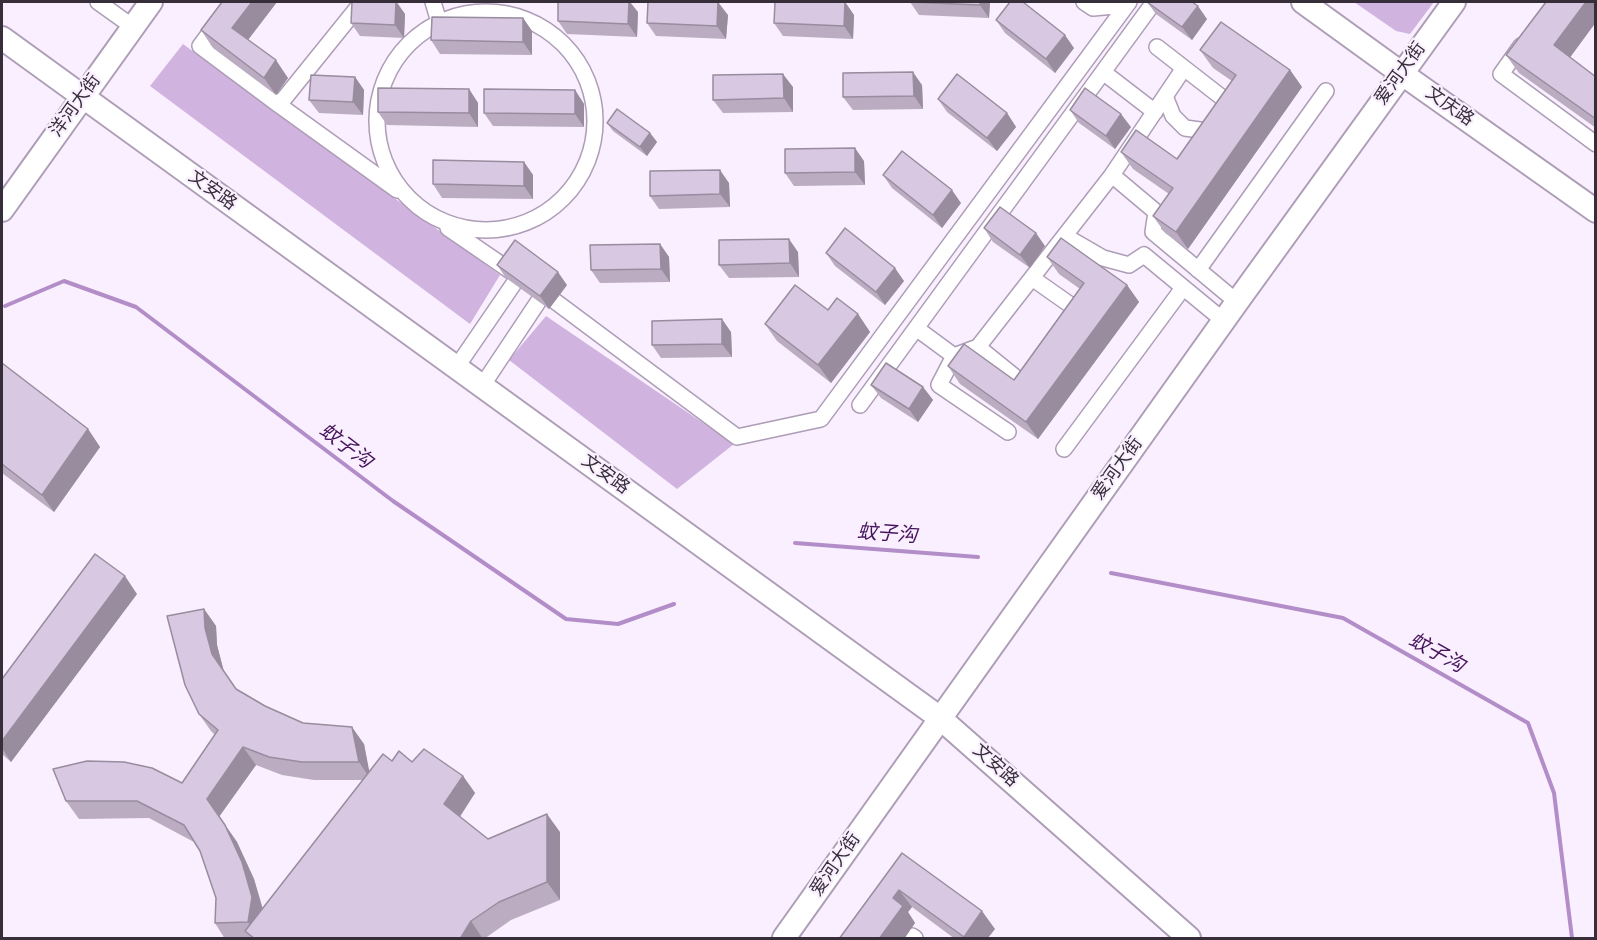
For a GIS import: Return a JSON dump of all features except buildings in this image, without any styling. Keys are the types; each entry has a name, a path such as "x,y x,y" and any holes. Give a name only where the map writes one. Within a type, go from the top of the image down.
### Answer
{"street":[{"path":"98,2 133,27"},
{"name":"洋河大街","path":"2,210 151,2"},
{"path":"233,2 200,46 737,437 821,419 1119,5"},
{"path":"279,105 362,2"},
{"path":"433,2 439,22"},
{"path":"1084,2 1093,8 1119,5"},
{"path":"860,405 1154,2"},
{"name":"文庆路","path":"1303,2 1596,211"},
{"name":"爱河大街","path":"784,939 1236,302 1454,2"},
{"path":"404,194 383,162 375,125 380,91 394,60 417,34 447,18 481,11 515,15 547,29 572,52 589,82 597,119 591,156 572,190 544,215 508,229 470,230 434,218"},
{"name":"文安路","path":"2,38 940,718 1189,939"},
{"path":"1526,38 1500,74 1596,144"},
{"path":"1157,47 1228,103 1206,131 1185,128 1173,116 1165,96"},
{"path":"1008,432 939,385 954,356 978,347 1065,236 1112,175 1184,68"},
{"path":"1103,72 1155,112"},
{"path":"1198,270 1326,91"},
{"path":"1112,175 1156,212 1153,232 1236,302"},
{"path":"1065,236 1103,258 1129,265 1144,255 1224,321"},
{"path":"1032,278 1079,311 1065,330"},
{"path":"456,368 531,285"},
{"path":"482,386 531,285"},
{"path":"1064,450 1183,288"},
{"path":"916,328 954,356"},
{"path":"978,347 1025,385 1038,366"}],"shaded area":[{"path":"1354,2 1434,2 1410,34 1396,31"},
{"path":"183,44 500,275 470,324 150,86"},
{"path":"546,316 734,444 677,489 509,360"}],"waterway":[{"name":"蚊子沟","path":"5,306 64,281 136,307 393,501 566,619 618,624 674,604"},
{"name":"蚊子沟","path":"795,543 978,557"},
{"name":"蚊子沟","path":"1111,573 1343,618 1528,723 1554,793 1572,938"}]}
